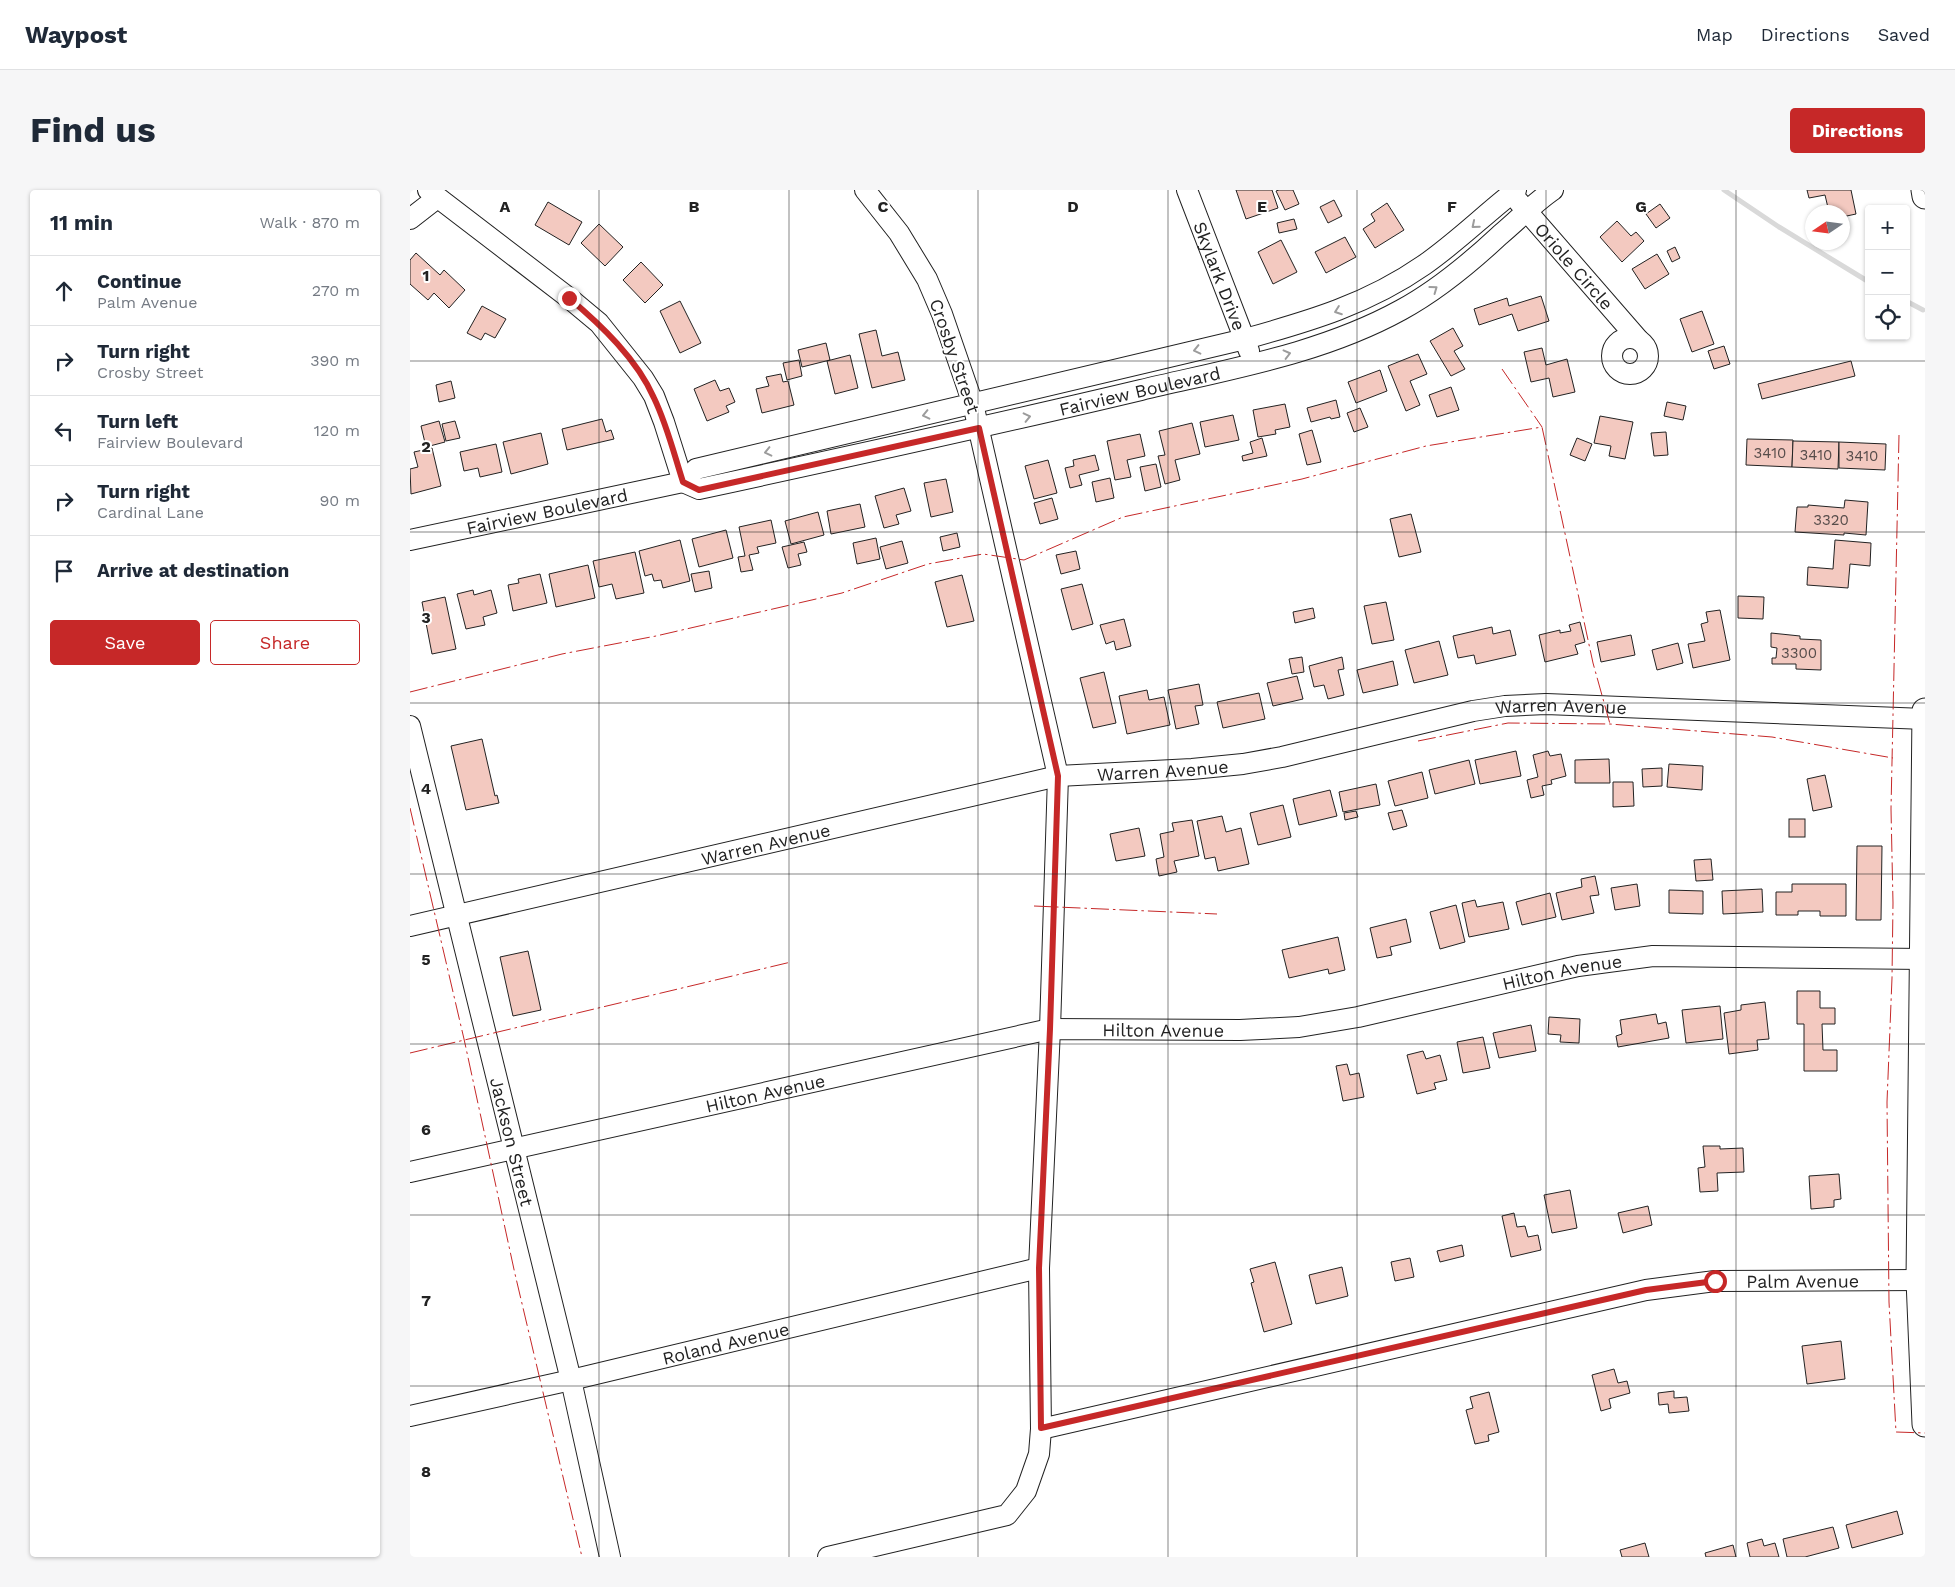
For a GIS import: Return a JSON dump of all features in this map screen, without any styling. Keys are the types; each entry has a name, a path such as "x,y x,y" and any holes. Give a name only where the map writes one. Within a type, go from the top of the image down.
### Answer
{"main road":[{"path":"1924,190 1925,196"},
{"path":"1925,711 1924,959 1919,1280 1925,1424"}],"street":[{"name":"Crosby Street","path":"828,1557 1007,1515 1026,1491 1039,1454 1041,1428 1039,1268 1050,1029 1058,776 973,404 942,314 927,279 899,233 865,190"},
{"name":"Skylark Drive","path":"1187,190 1253,363"},
{"name":"Fairview Boulevard","path":"683,482 699,490 979,428 1253,363 1342,338 1423,298 1472,260 1553,190"},
{"name":"Fairview Boulevard","path":"410,540 683,482 696,469 1245,339 1319,318 1359,303 1425,265 1511,191"},
{"name":"Oriole Circle","path":"1511,191 1526,212 1638,339"},
{"path":"410,219 433,194 599,323 644,378 654,396 683,482"},
{"name":"Warren Avenue","path":"410,926 1058,776 1192,769 1243,764 1282,757 1473,711 1505,706 1546,704 1925,719"},
{"name":"Jackson Street","path":"410,726 571,1380 610,1557"},
{"name":"Hilton Avenue","path":"410,1172 1050,1029 1240,1030 1298,1027 1358,1017 1578,966 1652,956 1924,959"},
{"name":"Roland Avenue","path":"410,1416 571,1380 1039,1268"},
{"name":"Palm Avenue","path":"1041,1428 1646,1290 1715,1281 1919,1280"}],"building":[{"path":"1236,190 1272,190 1278,208 1246,219"},
{"path":"1293,190 1299,204 1285,210 1276,191"},
{"path":"1807,190 1851,190 1856,214 1850,215 1850,205 1827,205 1825,195 1809,198"},
{"path":"1334,200 1342,216 1328,223 1320,207"},
{"path":"548,202 582,222 569,245 535,225"},
{"path":"1387,203 1404,230 1375,248 1363,229 1375,221 1371,214"},
{"path":"1660,204 1670,218 1656,228 1646,214"},
{"path":"1294,219 1297,229 1279,233 1277,223"},
{"path":"1617,221 1631,236 1636,232 1644,241 1622,262 1600,237"},
{"path":"599,224 623,247 605,266 581,243"},
{"path":"1345,237 1356,257 1326,273 1315,252"},
{"path":"1281,240 1297,272 1273,284 1258,252"},
{"path":"1675,247 1680,258 1672,262 1667,251"},
{"path":"416,253 440,275 444,270 465,290 449,308 434,293 428,300 410,284 410,260"},
{"path":"1657,254 1669,274 1645,289 1632,269"},
{"path":"641,262 663,285 645,303 623,280"},
{"path":"1541,296 1549,321 1518,331 1512,314 1479,325 1474,309 1507,298 1509,306"},
{"path":"680,301 701,343 680,353 660,311"},
{"path":"482,306 506,319 495,338 485,333 481,340 467,333"},
{"path":"1702,311 1714,344 1692,352 1680,319"},
{"path":"1453,328 1463,346 1454,351 1465,369 1451,376 1430,341"},
{"path":"876,330 882,356 898,352 905,380 872,388 859,334"},
{"path":"826,343 830,360 802,367 798,350"},
{"path":"1724,346 1730,364 1714,369 1708,351"},
{"path":"1542,348 1546,365 1567,359 1575,392 1553,397 1549,378 1531,382 1524,352"},
{"path":"1418,354 1427,374 1410,381 1420,405 1406,411 1388,366"},
{"path":"850,355 858,388 835,394 827,361"},
{"path":"799,360 802,376 787,380 783,363"},
{"path":"1851,361 1855,376 1762,399 1758,384"},
{"path":"1380,370 1387,391 1356,403 1348,382"},
{"path":"781,374 783,382 788,381 794,405 762,413 756,389 769,386 766,377"},
{"path":"715,380 720,391 729,388 735,402 726,406 729,412 707,421 694,389"},
{"path":"451,381 455,398 439,402 436,385"},
{"path":"1451,387 1459,410 1437,417 1429,395"},
{"path":"1336,400 1340,417 1331,419 1330,417 1311,422 1307,408"},
{"path":"1667,402 1686,406 1683,420 1664,416"},
{"path":"1285,404 1290,427 1275,430 1276,434 1258,437 1253,410"},
{"path":"1360,408 1368,427 1354,432 1347,413"},
{"path":"1233,415 1239,440 1205,447 1200,422"},
{"path":"1600,416 1633,422 1625,459 1609,456 1611,446 1594,443"},
{"path":"602,419 606,432 611,430 614,439 567,450 562,429"},
{"path":"439,421 445,442 426,447 421,426"},
{"path":"455,421 460,438 446,441 442,424"},
{"path":"1192,423 1200,454 1175,460 1180,480 1165,484 1158,456 1165,455 1159,431"},
{"path":"1312,430 1321,462 1307,465 1299,434"},
{"path":"1666,432 1668,455 1654,456 1651,433"},
{"path":"541,433 548,464 511,474 503,442"},
{"path":"1140,434 1145,456 1127,460 1131,477 1115,480 1107,441"},
{"path":"1262,438 1267,456 1243,461 1242,456 1253,453 1250,442"},
{"path":"1577,438 1592,444 1585,461 1570,455"},
{"path":"1747,439 1793,440 1792,467 1746,465"},
{"path":"1793,441 1839,442 1838,469 1792,467"},
{"path":"1839,442 1886,444 1885,470 1839,468"},
{"path":"496,444 502,472 480,477 478,468 464,471 460,452"},
{"path":"432,448 441,486 411,494 410,469 418,467 414,452"},
{"path":"1095,455 1099,470 1079,475 1082,485 1070,488 1065,468 1074,466 1073,460"},
{"path":"1048,460 1057,493 1034,499 1025,466"},
{"path":"1156,464 1161,487 1145,491 1140,467"},
{"path":"1110,478 1114,498 1096,502 1092,482"},
{"path":"946,479 953,512 931,517 924,483"},
{"path":"904,488 911,511 896,515 899,524 884,528 875,496"},
{"path":"1052,498 1058,519 1040,524 1034,503"},
{"path":"1845,500 1868,502 1866,535 1795,532 1797,507 1808,507 1808,505 1844,508"},
{"path":"860,504 865,527 831,534 827,511"},
{"path":"818,512 824,535 791,544 785,521"},
{"path":"1411,514 1421,552 1399,557 1390,519"},
{"path":"771,520 776,543 757,547 759,553 749,555 753,570 741,572 738,557 745,556 739,527"},
{"path":"726,530 733,558 699,567 692,539"},
{"path":"957,533 960,547 943,551 940,537"},
{"path":"876,538 880,559 857,564 853,543"},
{"path":"680,540 690,581 663,588 661,580 654,581 652,574 645,576 639,551"},
{"path":"1835,540 1871,543 1870,566 1850,564 1848,588 1807,585 1808,567 1833,569"},
{"path":"902,541 908,563 886,569 880,547"},
{"path":"804,542 807,552 798,554 801,565 788,568 782,547"},
{"path":"1076,551 1080,569 1061,574 1056,555"},
{"path":"635,552 644,593 616,599 612,584 599,587 593,561"},
{"path":"588,565 595,598 556,607 549,574"},
{"path":"709,571 712,588 695,592 691,574"},
{"path":"540,574 547,603 513,611 508,585 519,583 518,579"},
{"path":"962,575 974,621 947,627 935,582"},
{"path":"1082,584 1093,624 1072,630 1061,589"},
{"path":"473,590 474,595 491,590 497,613 483,617 485,625 466,629 457,594"},
{"path":"1738,596 1764,597 1763,619 1738,618"},
{"path":"445,597 456,649 432,654 422,602"},
{"path":"1386,602 1394,640 1372,644 1364,606"},
{"path":"1313,608 1315,618 1295,623 1293,612"},
{"path":"1720,610 1730,660 1693,668 1688,644 1705,641 1701,624 1708,622 1706,612"},
{"path":"1124,619 1131,646 1116,650 1114,641 1106,644 1100,625"},
{"path":"1580,622 1585,642 1575,645 1578,654 1545,662 1539,635 1560,630 1560,633 1571,631 1569,625"},
{"path":"1492,627 1493,634 1510,630 1516,655 1476,664 1474,655 1458,658 1453,636"},
{"path":"1771,633 1800,636 1800,639 1821,640 1821,670 1796,669 1796,664 1772,664 1772,658 1776,658 1777,648 1771,647"},
{"path":"1631,635 1635,655 1601,662 1597,642"},
{"path":"1439,641 1448,675 1414,683 1405,650"},
{"path":"1678,643 1683,663 1657,670 1652,650"},
{"path":"1302,657 1304,672 1292,674 1289,659"},
{"path":"1342,657 1344,669 1338,670 1344,695 1328,699 1324,685 1314,687 1309,666"},
{"path":"1393,661 1398,685 1363,693 1357,670"},
{"path":"1104,672 1116,723 1093,728 1080,678"},
{"path":"1297,676 1303,699 1273,706 1267,683"},
{"path":"1199,684 1203,705 1195,706 1199,724 1176,729 1168,690"},
{"path":"1147,690 1149,700 1164,697 1170,725 1127,734 1119,696"},
{"path":"1259,693 1265,719 1223,728 1217,702"},
{"path":"482,739 495,796 497,795 499,803 466,810 451,746"},
{"path":"1516,751 1521,776 1480,784 1475,760"},
{"path":"1548,751 1550,756 1561,754 1566,776 1551,780 1552,784 1542,786 1544,795 1531,798 1527,780 1538,777 1533,755"},
{"path":"1609,759 1610,783 1575,783 1575,760"},
{"path":"1469,760 1475,784 1435,794 1429,770"},
{"path":"1669,764 1703,766 1702,790 1667,787"},
{"path":"1662,768 1662,786 1643,787 1642,769"},
{"path":"1422,772 1428,798 1395,806 1388,781"},
{"path":"1825,775 1832,807 1813,811 1807,779"},
{"path":"1613,782 1633,782 1634,806 1613,807"},
{"path":"1376,784 1380,805 1343,812 1339,792"},
{"path":"1330,790 1337,816 1299,825 1293,799"},
{"path":"1283,805 1291,837 1258,845 1250,813"},
{"path":"1402,810 1407,826 1393,830 1388,813"},
{"path":"1356,811 1358,817 1345,820 1344,813"},
{"path":"1222,816 1226,832 1241,828 1249,864 1218,871 1215,857 1205,859 1197,821"},
{"path":"1789,819 1805,819 1805,837 1789,837"},
{"path":"1192,820 1199,856 1174,861 1177,872 1159,876 1156,859 1164,857 1160,834 1174,831 1172,823"},
{"path":"1139,828 1145,856 1116,861 1110,834"},
{"path":"1857,846 1882,846 1881,920 1856,920"},
{"path":"1711,859 1713,880 1696,881 1694,860"},
{"path":"1595,876 1599,895 1590,896 1594,913 1562,920 1556,893 1582,887 1581,879"},
{"path":"1637,884 1640,906 1615,910 1611,888"},
{"path":"1792,884 1846,884 1846,916 1820,916 1820,911 1798,911 1798,915 1776,915 1776,892 1792,892"},
{"path":"1762,889 1763,912 1723,914 1722,891"},
{"path":"1669,890 1703,891 1703,914 1669,913"},
{"path":"1550,893 1556,917 1522,925 1516,902"},
{"path":"1475,900 1477,907 1503,902 1509,929 1469,937 1462,903"},
{"path":"1456,905 1465,942 1440,949 1430,912"},
{"path":"1406,919 1411,942 1390,947 1392,955 1377,958 1370,928"},
{"path":"1338,937 1345,970 1329,974 1328,969 1289,978 1282,950"},
{"path":"528,951 541,1010 513,1016 500,957"},
{"path":"1797,991 1820,991 1820,1008 1835,1008 1835,1024 1822,1024 1823,1050 1837,1050 1837,1071 1804,1071 1804,1024 1797,1024"},
{"path":"1765,1002 1769,1039 1757,1040 1758,1050 1729,1054 1724,1013 1741,1010 1741,1005"},
{"path":"1720,1006 1723,1039 1686,1043 1682,1010"},
{"path":"1656,1014 1658,1024 1666,1022 1669,1038 1618,1047 1616,1036 1622,1034 1620,1020"},
{"path":"1549,1017 1580,1019 1579,1043 1560,1042 1561,1035 1548,1034"},
{"path":"1531,1025 1536,1051 1499,1058 1493,1033"},
{"path":"1483,1037 1490,1068 1463,1073 1457,1042"},
{"path":"1423,1051 1426,1059 1440,1055 1447,1080 1434,1083 1436,1089 1417,1094 1407,1055"},
{"path":"1347,1064 1350,1075 1359,1073 1364,1097 1343,1101 1336,1066"},
{"path":"1703,1146 1720,1146 1720,1149 1743,1148 1744,1172 1717,1173 1718,1191 1700,1192 1698,1168 1705,1167"},
{"path":"1839,1174 1841,1199 1834,1200 1834,1207 1811,1209 1809,1176"},
{"path":"1570,1190 1577,1228 1552,1233 1544,1195"},
{"path":"1648,1206 1652,1225 1623,1233 1618,1213"},
{"path":"1514,1213 1517,1227 1525,1226 1528,1237 1538,1235 1541,1250 1511,1257 1502,1216"},
{"path":"1462,1245 1464,1256 1440,1262 1437,1251"},
{"path":"1410,1258 1414,1277 1395,1281 1391,1262"},
{"path":"1275,1262 1292,1324 1264,1332 1251,1283 1254,1282 1250,1269"},
{"path":"1342,1267 1348,1296 1316,1304 1309,1275"},
{"path":"1841,1341 1845,1379 1807,1384 1802,1346"},
{"path":"1614,1369 1618,1383 1627,1381 1630,1393 1609,1399 1611,1408 1601,1411 1592,1375"},
{"path":"1674,1391 1674,1398 1687,1397 1689,1411 1669,1413 1668,1404 1659,1405 1658,1393"},
{"path":"1489,1392 1499,1432 1488,1435 1489,1441 1475,1444 1466,1410 1473,1408 1470,1397"},
{"path":"1897,1511 1903,1534 1852,1548 1846,1525"},
{"path":"1833,1527 1839,1548 1805,1557 1787,1557 1783,1539"},
{"path":"1762,1539 1764,1546 1775,1543 1779,1557 1750,1557 1747,1543"},
{"path":"1645,1543 1649,1557 1622,1557 1620,1550"},
{"path":"1733,1545 1736,1557 1706,1557 1705,1553"}],"waterway":[{"path":"1724,190 1779,227 1865,280"},
{"path":"1910,303 1923,310"}],"power":[{"path":"1502,369 1542,427"},
{"path":"410,692 562,654 656,636 842,593 928,564 983,554 1024,560 1123,517 1302,479 1426,446 1542,427 1593,663 1610,724"},
{"path":"1899,435 1891,809 1892,978 1887,1102 1889,1302 1896,1432 1925,1433"},
{"path":"1418,741 1508,723 1610,724 1772,737 1893,758"},
{"path":"410,808 464,1039 515,1274 582,1557"},
{"path":"1034,906 1217,914"},
{"path":"410,1053 791,962"}],"route":[{"path":"569,298 599,323 644,378 654,396 664,422 683,482 699,490 979,428 1058,776 1050,1029 1039,1268 1041,1428 1646,1290 1715,1281"}]}
